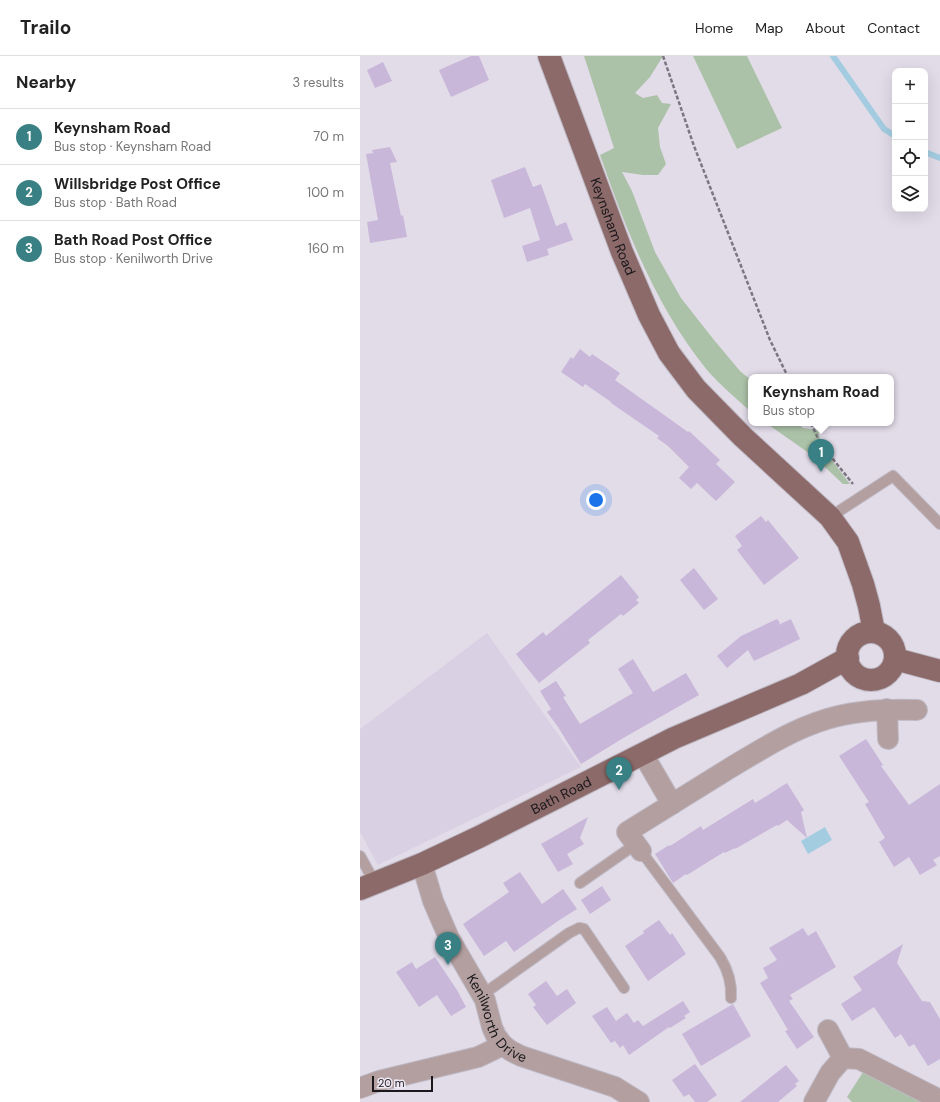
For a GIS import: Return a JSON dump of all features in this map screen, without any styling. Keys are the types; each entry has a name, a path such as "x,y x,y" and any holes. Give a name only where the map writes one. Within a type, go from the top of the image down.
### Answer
{"main road":[{"name":"Keynsham Road","path":"549,56 622,252 649,315 669,353 696,389 743,436 830,517 848,542 867,599 874,632"},
{"path":"866,632 881,633 890,641 895,651 894,664 889,672 874,680 858,676 853,672 848,658 847,654 853,639 866,632"},
{"name":"Bath Road","path":"368,886 422,864 479,837 674,738 801,684 848,658"},
{"path":"895,659 940,671"}],"street":[{"path":"638,848 627,832 777,740 798,729 829,718 861,712 887,709 918,710"},
{"path":"887,709 888,739"},
{"path":"643,754 672,804"},
{"name":"Kenilworth Drive","path":"422,864 433,901 449,938 485,1000 492,1027 496,1036 503,1045 521,1056 615,1087 639,1102"},
{"path":"828,1030 843,1058"},
{"path":"360,1088 379,1081 478,1057 503,1045"},
{"path":"814,1102 830,1073 843,1058 858,1058 940,1100"}],"lane":[{"path":"830,517 893,476 940,524"},
{"path":"580,883 638,848 720,957 731,983 732,989 730,998"},
{"path":"360,856 368,886"},
{"path":"482,996 579,928 584,930 624,988"}],"path":[{"path":"663,56 694,146 770,340 787,374"},
{"path":"812,426 820,443 853,485"}],"shaded area":[{"path":"487,633 581,767 378,865 360,832 360,729"}],"green space":[{"path":"584,56 663,56 650,77 635,93 643,98 657,95 662,103 671,104 658,128 660,147 666,164 658,175 643,175 622,172 632,191 655,252 681,298 740,371 748,378 748,409 712,376 689,346 672,320 644,267 600,155 614,148"},
{"path":"693,56 747,56 782,128 737,149"},
{"path":"770,426 801,426 803,428 818,430 822,447 850,484 843,484 813,456"},
{"path":"865,1069 927,1102 852,1102 847,1097"}],"water":[{"path":"825,827 832,840 808,854 801,841"}],"building":[{"path":"471,56 479,56 489,80 451,97 439,70"},
{"path":"383,62 392,81 375,88 367,70"},
{"path":"390,147 397,162 390,163 407,237 370,243 367,222 378,220 366,154 373,153 372,150"},
{"path":"525,167 533,187 541,184 556,226 566,222 573,240 547,249 549,255 527,262 522,246 540,240 530,208 504,218 491,180"},
{"path":"580,349 590,357 592,354 620,373 615,380 688,432 689,431 720,460 716,464 735,482 716,501 697,483 691,489 679,478 689,467 668,446 657,438 659,436 585,384 583,387 561,372 571,357 573,359"},
{"path":"761,516 766,522 768,520 799,558 764,585 737,550 742,546 735,536"},
{"path":"694,568 718,599 704,610 680,580"},
{"path":"621,575 639,597 636,600 639,603 623,616 621,614 588,640 590,643 539,683 516,654 543,632 546,636"},
{"path":"777,619 780,623 778,625 791,619 800,639 754,661 748,650 727,668 717,656 741,636"},
{"path":"633,659 653,692 686,673 699,695 581,764 547,712 551,709 540,691 556,681 566,696 563,697 580,724 633,693 618,669"},
{"path":"866,739 883,765 881,766 909,805 940,784 940,856 933,860 937,865 920,875 909,857 894,867 879,842 885,838 865,804 869,802 839,756"},
{"path":"787,783 804,810 801,812 807,838 787,820 735,849 725,853 724,852 673,883 655,854 701,826 703,830 753,799 755,803"},
{"path":"588,817 580,838 584,844 567,854 573,864 558,872 541,844"},
{"path":"520,872 542,904 563,889 577,909 514,952 506,941 484,956 463,924 509,892 503,883"},
{"path":"602,886 611,900 590,914 581,900"},
{"path":"659,920 670,935 672,933 686,954 648,981 625,946 644,933 643,931"},
{"path":"803,928 808,936 816,931 836,967 790,995 793,999 789,1001 814,1037 797,1049 785,1031 788,1030 760,983 768,978 763,968 777,960 769,948"},
{"path":"903,944 897,963 922,1001 930,1002 940,1019 940,1059 928,1066 914,1044 909,1047 901,1034 895,1038 874,1007 852,1021 841,1004 862,990 853,977"},
{"path":"435,957 457,990 466,1007 451,1016 437,995 419,1007 396,972 412,962 416,969"},
{"path":"546,981 557,996 567,989 576,1003 547,1025 533,1007 536,1005 528,994"},
{"path":"683,1001 690,1012 684,1016 686,1018 670,1028 669,1027 629,1055 623,1045 620,1048 615,1041 611,1043 592,1016 607,1007 616,1021 627,1013 634,1023 638,1020 643,1026"},
{"path":"733,1004 751,1036 701,1066 682,1034"},
{"path":"695,1064 717,1095 707,1102 695,1102 689,1094 684,1097 672,1080"},
{"path":"786,1065 799,1081 795,1084 797,1086 778,1102 740,1102"}],"waterway":[{"path":"833,56 884,129 892,134"},
{"path":"928,153 940,158"}],"place":[{"name":"Keynsham Road","path":"821,472"},
{"name":"Willsbridge Post Office","path":"619,790"},
{"name":"Bath Road Post Office","path":"448,965"}]}
